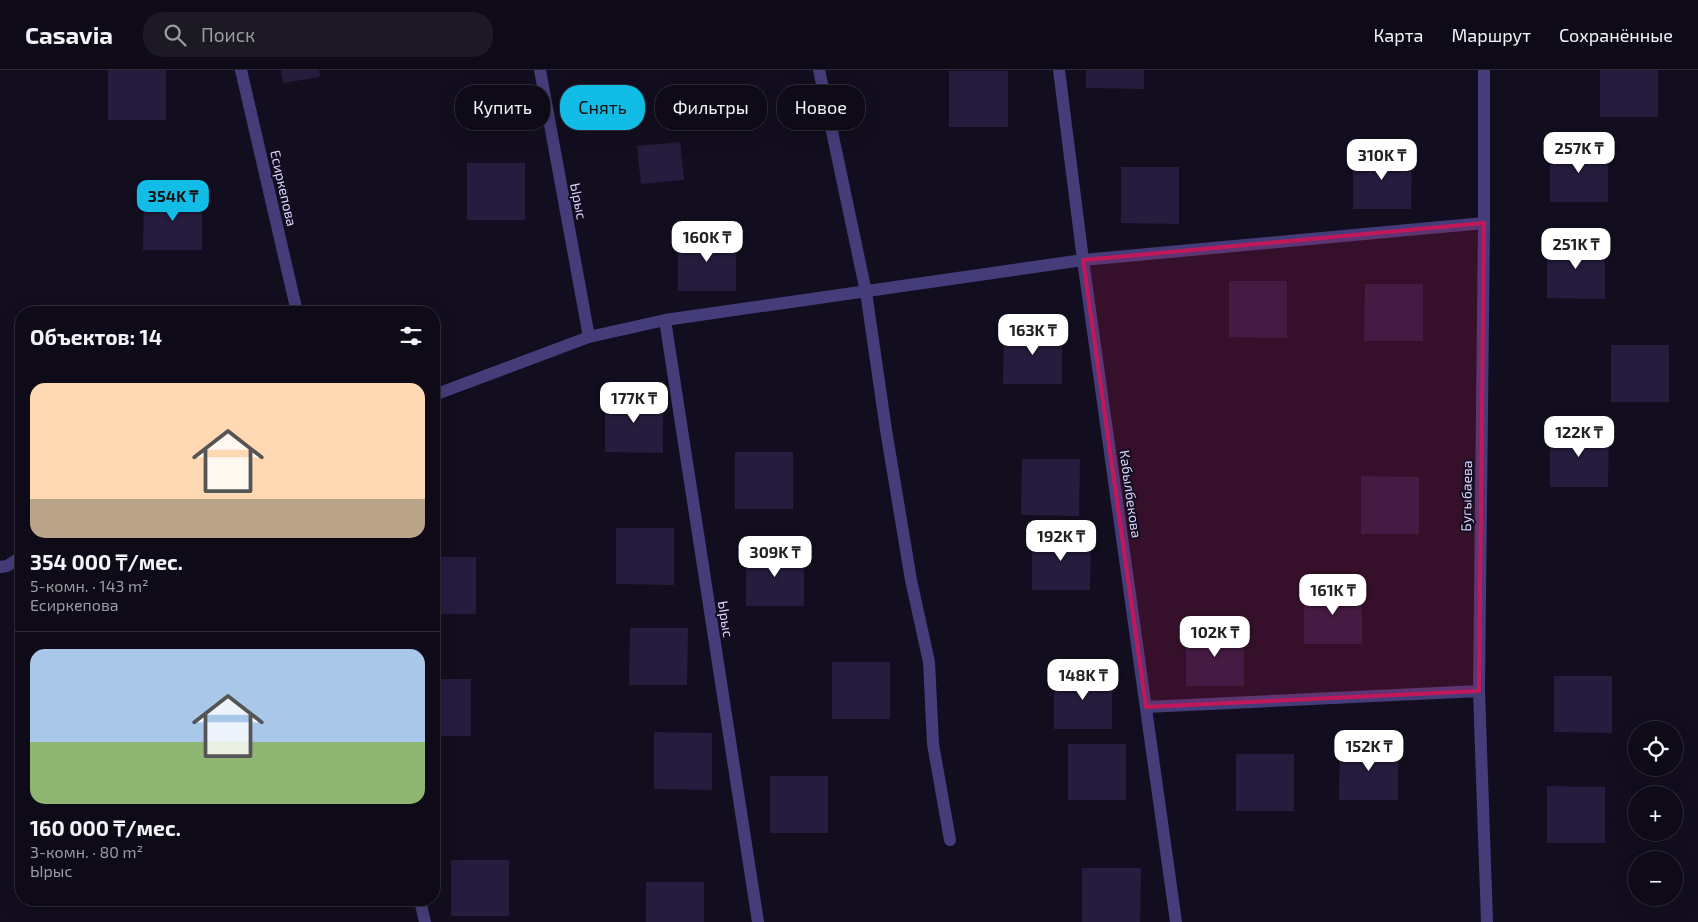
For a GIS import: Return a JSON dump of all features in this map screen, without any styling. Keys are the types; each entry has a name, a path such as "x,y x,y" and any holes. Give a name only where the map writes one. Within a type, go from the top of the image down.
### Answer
{"street":[{"name":"Есиркепова","path":"241,70 296,306"},
{"name":"Ырыс","path":"540,70 589,336"},
{"path":"819,70 866,292 886,430 910,570 929,662 933,744 950,840"},
{"name":"Кабылбекова","path":"1060,70 1083,260 1176,922"},
{"name":"Бугыбаева","path":"1484,70 1479,691 1487,922"},
{"path":"440,393 589,336 666,320 1083,260 1484,223"},
{"name":"Ырыс","path":"666,320 758,922"},
{"path":"0,566 7,566 15,561"},
{"path":"1146,707 1479,691"},
{"path":"421,906 425,922"}],"highlighted area":[{"path":"1484,223 1479,691 1146,707 1083,260"}],"building":[{"path":"108,70 166,70 166,120 108,120"},
{"path":"281,70 319,70 320,77 283,83"},
{"path":"1086,70 1144,70 1144,89 1086,88"},
{"path":"1600,70 1658,70 1658,117 1600,117"},
{"path":"949,71 1008,71 1008,127 949,127"},
{"path":"680,142 684,180 641,184 637,146"},
{"path":"1550,145 1608,146 1608,202 1550,202"},
{"path":"1353,153 1412,153 1411,209 1353,209"},
{"path":"467,163 525,163 525,220 467,220"},
{"path":"1121,167 1179,167 1179,224 1121,223"},
{"path":"144,193 202,193 202,250 143,250"},
{"path":"678,234 736,235 736,291 678,291"},
{"path":"1547,242 1605,242 1605,299 1547,298"},
{"path":"1229,281 1287,281 1287,338 1229,337"},
{"path":"1365,284 1423,284 1423,341 1364,341"},
{"path":"1004,327 1062,327 1062,384 1003,384"},
{"path":"1611,345 1669,345 1669,402 1611,402"},
{"path":"605,395 663,396 663,453 605,452"},
{"path":"1550,430 1609,430 1608,487 1550,487"},
{"path":"735,452 793,452 793,509 735,509"},
{"path":"1022,459 1080,459 1079,516 1021,515"},
{"path":"1361,476 1419,477 1419,534 1361,534"},
{"path":"616,528 674,528 674,585 616,584"},
{"path":"1032,534 1091,534 1090,590 1032,590"},
{"path":"746,549 804,549 804,606 746,606"},
{"path":"440,557 476,557 476,614 440,614"},
{"path":"1304,587 1362,587 1362,644 1304,644"},
{"path":"630,628 688,628 687,685 629,685"},
{"path":"1186,630 1244,630 1244,686 1186,686"},
{"path":"832,662 890,662 890,719 832,719"},
{"path":"1054,672 1112,672 1112,729 1054,729"},
{"path":"1554,676 1612,676 1612,733 1554,732"},
{"path":"440,679 471,679 471,736 440,736"},
{"path":"654,732 712,733 712,790 654,789"},
{"path":"1068,744 1126,744 1126,800 1068,800"},
{"path":"1340,744 1398,744 1398,800 1339,800"},
{"path":"1236,754 1294,754 1294,811 1236,811"},
{"path":"770,776 828,776 828,833 770,833"},
{"path":"1547,786 1605,787 1605,843 1547,843"},
{"path":"451,860 509,860 509,916 451,916"},
{"path":"1082,868 1141,868 1140,922 1082,922"},
{"path":"646,882 704,882 704,922 646,922"}]}
